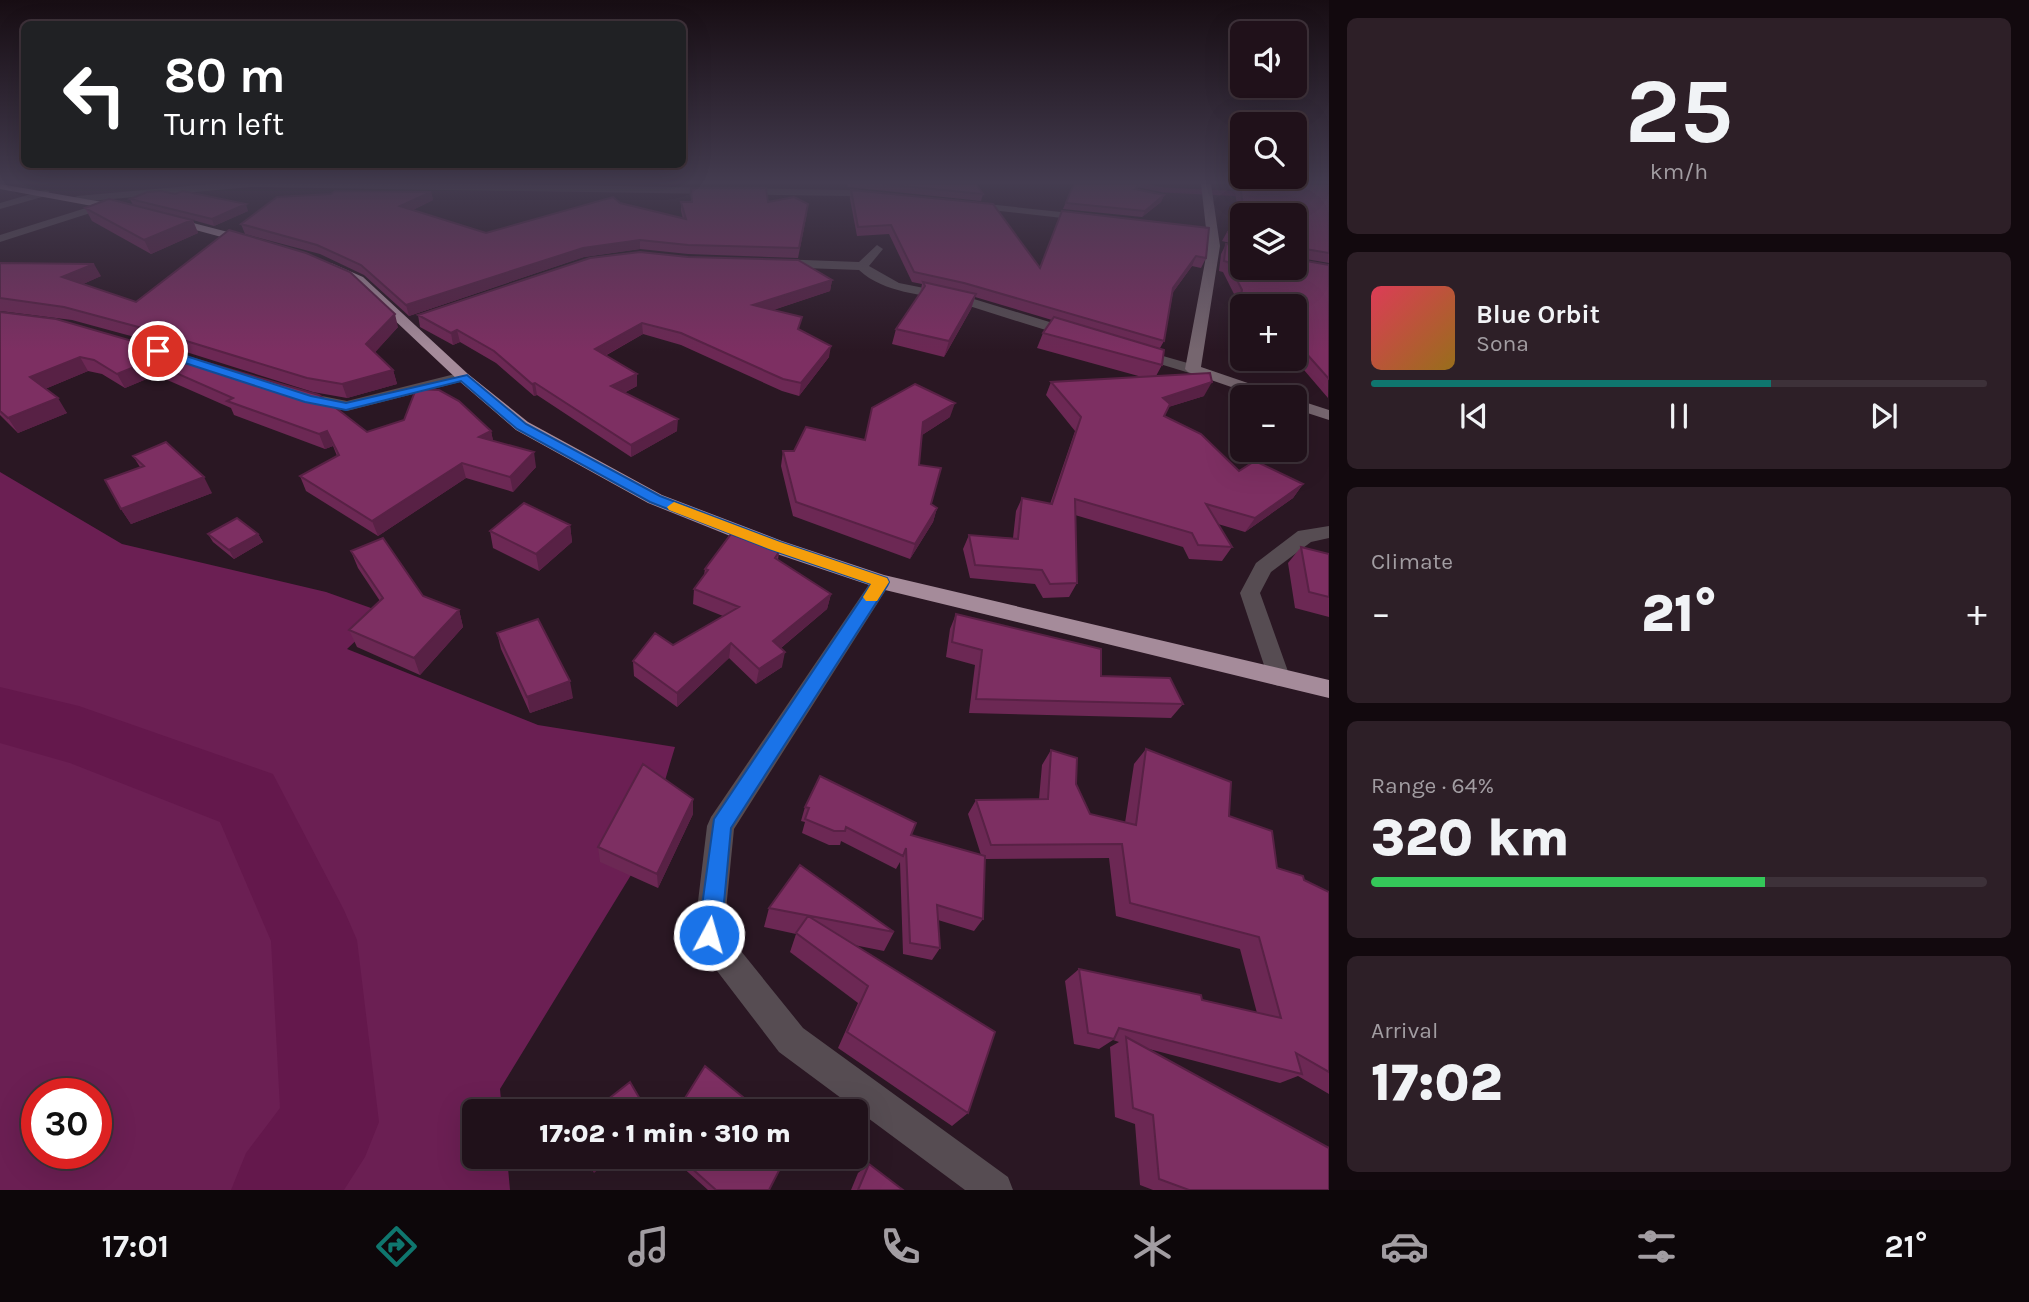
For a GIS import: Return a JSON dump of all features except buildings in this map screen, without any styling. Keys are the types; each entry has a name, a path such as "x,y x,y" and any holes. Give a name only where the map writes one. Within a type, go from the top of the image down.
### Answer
{"highway":[{"path":"243,240 267,246"},
{"path":"315,260 359,280 412,322 463,377 522,426 655,499 775,546 881,582 1329,689"}],"street":[{"path":"1193,369 1219,247 1215,240"},
{"path":"862,266 877,249"},
{"path":"768,263 862,266 868,273 887,283 957,298 1091,339"},
{"path":"1117,347 1239,385"},
{"path":"284,391 346,406 463,377"},
{"path":"1307,408 1329,415"},
{"path":"1278,677 1250,593 1263,568 1305,536 1329,532"},
{"path":"881,582 721,826 709,935 791,1040 995,1190"}],"shaded area":[{"path":"0,472 122,544 326,592 385,613 347,649 538,725 675,747 642,857 500,1089 501,1099 462,1099 462,1169 508,1169 510,1190 0,1190"}],"waterway":[{"path":"0,715 79,736 247,798 314,940 330,1122 283,1190"}],"slow traffic":[{"path":"674,507 775,546 881,582 871,597"}],"route":[{"path":"158,351 309,399 346,406 463,377 522,426 583,462 655,499 775,546 881,582 721,826 709,935"}]}
